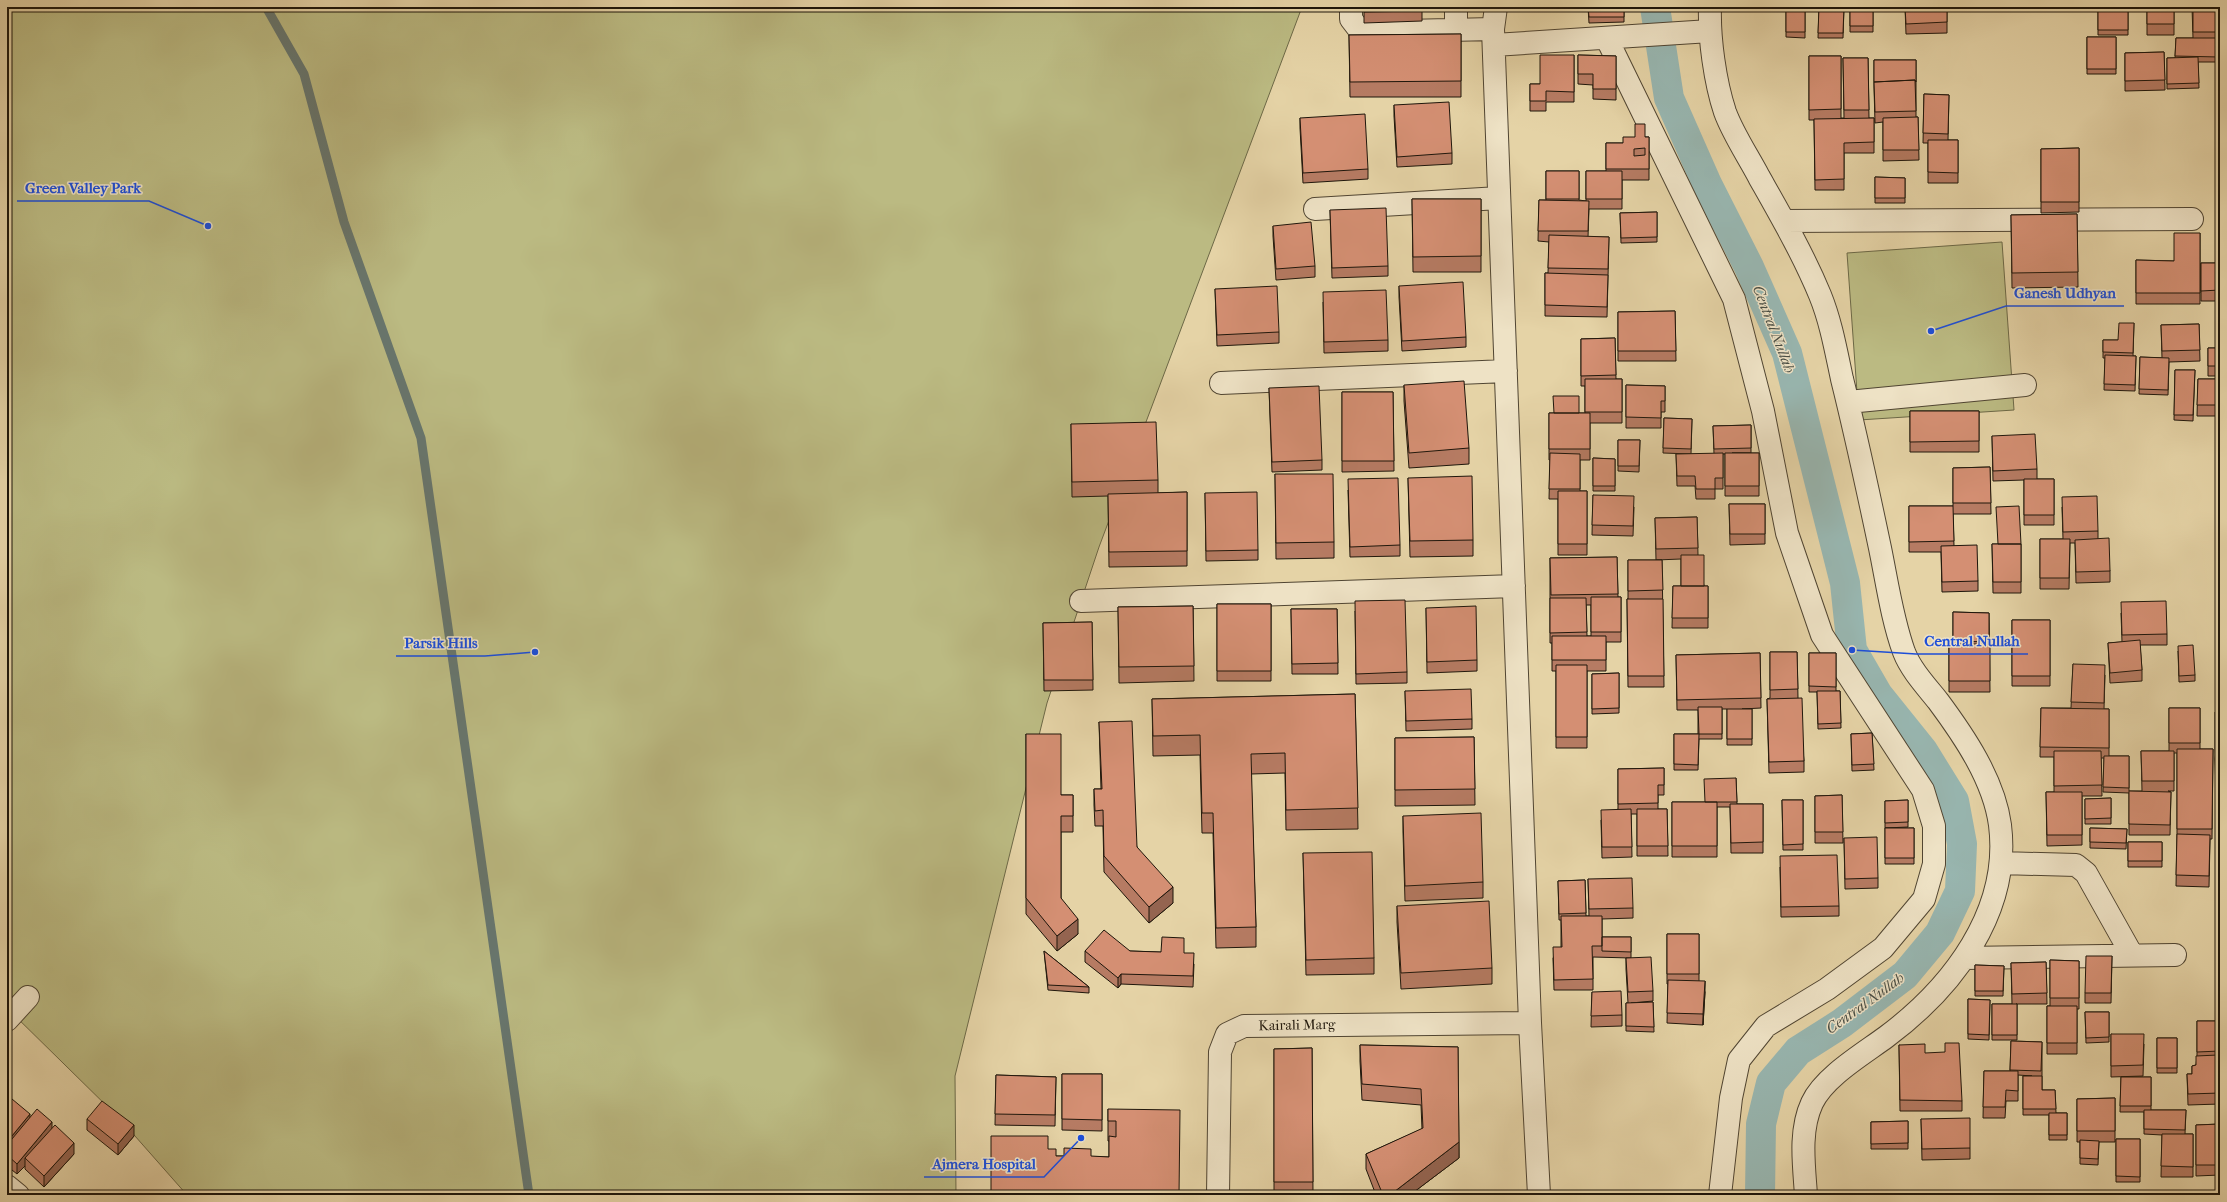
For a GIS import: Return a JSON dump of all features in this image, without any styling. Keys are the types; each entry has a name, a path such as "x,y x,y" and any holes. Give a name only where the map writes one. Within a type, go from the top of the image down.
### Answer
{"street":[{"path":"1351,7 1351,18 1362,32 1456,30 1493,37 1607,39 1710,31"},
{"path":"1456,7 1456,30"},
{"path":"1496,7 1493,37 1530,1023 1539,1195"},
{"path":"1710,7 1710,31 1715,65 1725,112 1799,249 1822,300 1848,402 1905,654 1940,704 1984,772 1994,798 2000,825 2001,863 1992,902 1981,933 1964,958 1919,1010 1828,1082 1813,1101 1805,1124 1804,1147 1806,1195"},
{"path":"1607,39 1734,299 1763,411 1787,533 1822,635 1924,790 1934,826 1934,864 1924,899 1883,948 1827,989 1766,1026 1739,1060 1731,1098 1720,1195"},
{"path":"1315,209 1499,198"},
{"path":"1784,221 2192,219"},
{"path":"1221,383 1506,371"},
{"path":"1848,402 2025,384"},
{"path":"1081,601 1514,586"},
{"path":"2001,863 2076,865 2086,873 2132,955"},
{"path":"1964,958 2175,955"},
{"path":"7,1020 28,997"},
{"name":"Kairali Marg","path":"1218,1195 1220,1052 1227,1034 1244,1026 1530,1023"},
{"path":"7,1186 18,1195"}],"shaded area":[{"path":"7,7 1302,7 1099,547 1047,703 955,1076 956,1195 187,1195 120,1119 7,1008"},
{"path":"2002,242 2014,410 1859,420 1847,253"}],"building":[{"path":"1364,7 1422,7 1422,11 1364,12"},
{"path":"1588,7 1624,7 1624,17 1589,17"},
{"path":"1786,7 1805,7 1805,32 1786,32"},
{"path":"1819,7 1844,7 1843,33 1818,33"},
{"path":"1850,7 1873,7 1873,26 1850,26"},
{"path":"1905,7 1947,7 1947,22 1906,24"},
{"path":"2098,7 2128,7 2128,30 2098,30"},
{"path":"2147,7 2174,7 2174,24 2147,24"},
{"path":"2193,7 2220,7 2220,32 2193,32"},
{"path":"1461,34 1461,81 1350,82 1349,35"},
{"path":"2087,37 2116,37 2116,69 2087,69"},
{"path":"2176,38 2219,38 2219,57 2175,56"},
{"path":"2164,52 2165,80 2125,81 2125,53"},
{"path":"1540,55 1574,55 1574,92 1546,91 1546,101 1530,101 1530,84 1540,84"},
{"path":"1578,55 1616,56 1616,89 1593,89 1593,74 1578,74"},
{"path":"1809,56 1841,56 1841,109 1809,110"},
{"path":"2198,57 2199,83 2167,84 2167,58"},
{"path":"1843,58 1868,58 1869,110 1844,110"},
{"path":"1874,60 1916,60 1916,82 1915,80 1874,82"},
{"path":"1915,80 1916,111 1875,112 1874,82"},
{"path":"1924,94 1949,95 1948,134 1923,133"},
{"path":"1449,102 1452,153 1397,157 1394,105"},
{"path":"1365,114 1368,169 1303,173 1300,118"},
{"path":"1918,117 1919,150 1883,150 1883,118"},
{"path":"1874,118 1874,142 1844,143 1844,179 1815,180 1814,119"},
{"path":"1635,124 1645,124 1645,137 1649,137 1649,169 1606,169 1606,143 1623,143 1623,137 1635,137","holes":["1645,148 1645,155 1634,156 1634,149"]},
{"path":"1928,140 1958,140 1958,173 1928,172"},
{"path":"2079,148 2079,202 2041,202 2041,149"},
{"path":"1546,171 1579,171 1579,199 1546,199"},
{"path":"1586,171 1622,171 1622,199 1586,199"},
{"path":"1875,177 1905,178 1905,198 1875,198"},
{"path":"1412,199 1481,199 1481,256 1413,257"},
{"path":"1539,200 1589,201 1588,231 1538,231"},
{"path":"1386,208 1388,266 1332,268 1330,210"},
{"path":"1657,212 1657,237 1621,238 1620,213"},
{"path":"2077,214 2078,272 2012,273 2011,215"},
{"path":"1311,222 1315,266 1276,269 1273,226"},
{"path":"2174,233 2200,233 2200,293 2136,293 2136,260 2174,261"},
{"path":"1549,235 1609,237 1608,269 1548,268"},
{"path":"2201,263 2220,263 2220,290 2201,291"},
{"path":"1545,273 1608,275 1607,307 1545,305"},
{"path":"1463,282 1466,337 1402,341 1399,286"},
{"path":"1277,286 1279,332 1217,335 1215,289"},
{"path":"1386,290 1388,340 1324,342 1323,292"},
{"path":"1675,311 1676,351 1618,351 1618,312"},
{"path":"2119,323 2134,323 2133,353 2103,352 2103,340 2118,340"},
{"path":"2199,324 2200,350 2162,351 2161,325"},
{"path":"1615,338 1616,375 1581,376 1581,339"},
{"path":"2208,348 2220,348 2220,366 2208,366"},
{"path":"2105,355 2136,356 2135,385 2104,384"},
{"path":"2140,357 2169,358 2168,390 2139,389"},
{"path":"2175,370 2195,370 2193,415 2174,415"},
{"path":"1585,379 1622,379 1622,412 1585,412"},
{"path":"2198,379 2220,379 2220,405 2197,405"},
{"path":"1464,381 1469,448 1409,453 1404,385"},
{"path":"1626,385 1665,386 1665,401 1661,401 1661,418 1626,417"},
{"path":"1319,386 1322,460 1272,462 1269,388"},
{"path":"1342,392 1393,392 1394,461 1342,461"},
{"path":"1553,396 1579,396 1579,413 1554,413"},
{"path":"1910,411 1979,411 1979,441 1910,442"},
{"path":"1549,413 1590,413 1590,449 1549,449"},
{"path":"1664,418 1692,419 1691,449 1663,448"},
{"path":"1156,422 1158,480 1072,482 1071,424"},
{"path":"1751,425 1751,448 1714,449 1713,426"},
{"path":"2035,434 2037,469 1993,471 1992,436"},
{"path":"1618,440 1640,440 1639,466 1618,466"},
{"path":"1550,453 1580,454 1580,489 1549,489"},
{"path":"1723,453 1723,478 1715,478 1715,489 1696,489 1695,476 1677,476 1676,454"},
{"path":"1725,453 1759,453 1759,486 1725,486"},
{"path":"1593,458 1615,459 1615,486 1593,486"},
{"path":"1990,467 1991,503 1953,503 1953,468"},
{"path":"1275,474 1333,474 1334,542 1276,543"},
{"path":"1472,476 1473,540 1410,541 1408,478"},
{"path":"1398,478 1400,545 1350,547 1348,479"},
{"path":"2024,479 2054,479 2054,515 2024,515"},
{"path":"1558,491 1587,491 1587,544 1558,544"},
{"path":"1187,492 1187,551 1109,552 1108,494"},
{"path":"1257,492 1258,550 1206,551 1205,493"},
{"path":"1593,495 1634,496 1633,526 1592,525"},
{"path":"2097,496 2098,531 2063,532 2062,497"},
{"path":"1729,504 1765,504 1765,534 1730,534"},
{"path":"1909,506 1953,506 1954,541 1909,542"},
{"path":"2019,506 2021,544 1998,544 1996,507"},
{"path":"1697,517 1698,548 1656,549 1655,518"},
{"path":"2109,538 2110,571 2076,572 2075,540"},
{"path":"2040,539 2070,539 2069,578 2040,578"},
{"path":"1992,544 2021,544 2021,582 1993,582"},
{"path":"1977,545 1978,581 1942,582 1941,546"},
{"path":"1681,555 1704,555 1704,586 1681,586"},
{"path":"1617,557 1618,594 1551,595 1550,558"},
{"path":"1628,560 1662,560 1663,590 1628,591"},
{"path":"1673,586 1708,586 1708,618 1672,618"},
{"path":"1591,597 1621,597 1621,632 1591,632"},
{"path":"1550,598 1586,598 1587,632 1550,633"},
{"path":"1627,599 1663,599 1664,676 1628,676"},
{"path":"1405,600 1407,672 1356,674 1355,601"},
{"path":"2166,601 2167,634 2122,635 2121,602"},
{"path":"1217,604 1271,604 1271,671 1217,671"},
{"path":"1193,606 1194,666 1119,667 1118,607"},
{"path":"1476,606 1477,660 1427,662 1426,608"},
{"path":"1291,609 1337,609 1338,663 1292,664"},
{"path":"1953,612 1989,613 1989,642 1953,641"},
{"path":"2012,620 2050,620 2050,676 2012,676"},
{"path":"1092,622 1093,680 1044,680 1043,623"},
{"path":"1552,636 1606,636 1606,660 1552,660"},
{"path":"2140,640 2142,670 2110,673 2108,643"},
{"path":"1949,644 1990,644 1990,681 1949,681"},
{"path":"2193,645 2195,675 2179,676 2178,646"},
{"path":"1770,652 1797,652 1798,689 1770,690"},
{"path":"1760,653 1761,698 1677,700 1676,655"},
{"path":"1809,653 1836,653 1836,687 1809,686"},
{"path":"2073,664 2105,665 2104,703 2071,702"},
{"path":"1556,665 1587,665 1587,737 1556,737"},
{"path":"1619,673 1619,708 1592,709 1592,674"},
{"path":"1471,689 1472,719 1406,721 1405,691"},
{"path":"1817,691 1840,691 1841,723 1818,724"},
{"path":"1355,694 1358,808 1286,810 1285,753 1251,754 1256,927 1216,928 1213,813 1202,813 1200,735 1153,736 1152,699"},
{"path":"1802,698 1804,761 1769,762 1767,699"},
{"path":"1698,707 1722,707 1722,734 1699,734"},
{"path":"2041,708 2109,709 2109,748 2040,747"},
{"path":"2169,708 2200,708 2200,743 2169,743"},
{"path":"1727,709 1752,709 1752,739 1727,739"},
{"path":"2215,712 2220,712 2220,749 2215,749"},
{"path":"1132,721 1137,847 1173,887 1149,907 1104,856 1103,810 1095,811 1094,789 1102,789 1099,722"},
{"path":"1872,733 1874,764 1852,765 1851,734"},
{"path":"1026,734 1061,734 1061,795 1073,795 1073,816 1061,816 1061,898 1078,919 1057,936 1026,898"},
{"path":"1674,734 1699,734 1698,765 1674,764"},
{"path":"1474,737 1475,789 1395,790 1395,738"},
{"path":"2177,749 2213,749 2212,829 2177,829"},
{"path":"2215,749 2220,749 2220,782 2216,782"},
{"path":"2054,751 2101,751 2102,785 2054,786"},
{"path":"2141,751 2174,751 2174,781 2142,781"},
{"path":"2104,756 2129,756 2129,788 2103,787"},
{"path":"1664,768 1664,785 1658,785 1658,803 1618,804 1618,769"},
{"path":"1736,778 1737,802 1705,802 1704,779"},
{"path":"2129,791 2171,792 2170,825 2129,824"},
{"path":"2046,792 2082,792 2082,835 2047,835"},
{"path":"1842,795 1843,832 1815,832 1815,796"},
{"path":"2111,798 2111,818 2085,819 2085,799"},
{"path":"1782,800 1803,800 1803,844 1783,845"},
{"path":"1908,800 1908,822 1885,823 1885,801"},
{"path":"1672,802 1717,802 1717,846 1672,846"},
{"path":"1730,804 1763,804 1763,842 1731,843"},
{"path":"1631,809 1632,847 1602,847 1601,810"},
{"path":"1637,809 1667,809 1668,846 1637,846"},
{"path":"1481,813 1483,882 1405,886 1403,816"},
{"path":"1885,828 1914,828 1914,858 1885,858"},
{"path":"2090,828 2127,829 2126,843 2090,842"},
{"path":"2177,834 2210,835 2209,876 2176,875"},
{"path":"1877,837 1878,878 1845,879 1844,838"},
{"path":"2128,842 2162,842 2162,861 2128,861"},
{"path":"1372,852 1374,958 1306,960 1303,853"},
{"path":"1837,855 1839,906 1781,907 1780,856"},
{"path":"1632,878 1633,908 1589,909 1588,879"},
{"path":"1585,880 1586,913 1559,914 1558,881"},
{"path":"1489,901 1492,968 1401,973 1397,906"},
{"path":"1561,916 1602,916 1602,946 1592,946 1593,979 1554,980 1553,947 1562,947"},
{"path":"1104,930 1130,951 1161,952 1162,937 1184,938 1184,953 1194,953 1193,976 1121,974 1118,978 1085,951"},
{"path":"1667,934 1699,934 1699,974 1667,974"},
{"path":"1602,937 1631,937 1631,952 1602,951"},
{"path":"1044,951 1089,987 1048,985"},
{"path":"2086,956 2112,956 2111,993 2085,993"},
{"path":"1651,957 1653,991 1628,992 1626,958"},
{"path":"2050,960 2079,961 2079,998 2050,998"},
{"path":"2046,962 2047,993 2012,994 2011,963"},
{"path":"1975,965 2004,966 2003,991 1975,991"},
{"path":"1668,980 1705,981 1703,1014 1667,1013"},
{"path":"1621,991 1622,1015 1591,1016 1592,992"},
{"path":"1968,999 1990,1000 1989,1035 1968,1034"},
{"path":"1653,1002 1654,1027 1626,1026 1626,1003"},
{"path":"1992,1004 2017,1004 2017,1035 1992,1035"},
{"path":"2047,1006 2077,1006 2077,1043 2047,1043"},
{"path":"2085,1012 2109,1012 2109,1037 2086,1038"},
{"path":"2197,1021 2220,1021 2220,1051 2197,1052"},
{"path":"2111,1034 2144,1034 2143,1065 2111,1066"},
{"path":"2157,1038 2177,1038 2177,1068 2157,1068"},
{"path":"2011,1041 2042,1042 2041,1071 2010,1070"},
{"path":"1945,1043 1959,1043 1962,1101 1900,1100 1899,1045 1925,1044 1925,1053 1945,1052"},
{"path":"1360,1045 1458,1047 1459,1142 1390,1195 1383,1195 1366,1154 1423,1128 1421,1089 1362,1084"},
{"path":"1312,1048 1313,1182 1274,1182 1274,1049"},
{"path":"2218,1055 2220,1093 2188,1094 2187,1074 2192,1074 2192,1066 2196,1065 2196,1056"},
{"path":"1984,1071 2018,1071 2018,1091 2006,1090 2005,1107 1983,1107"},
{"path":"1062,1074 1102,1074 1102,1120 1062,1119"},
{"path":"996,1075 1056,1077 1055,1115 995,1114"},
{"path":"2023,1076 2042,1076 2042,1090 2055,1090 2056,1109 2023,1109"},
{"path":"2121,1077 2151,1077 2151,1106 2120,1106"},
{"path":"2115,1098 2115,1131 2077,1131 2077,1099"},
{"path":"12,1099 30,1114 7,1142 7,1104"},
{"path":"102,1101 134,1125 118,1144 87,1119"},
{"path":"37,1109 52,1122 17,1164 7,1155 7,1145"},
{"path":"1108,1109 1180,1110 1179,1195 991,1195 991,1136 1048,1136 1048,1149 1056,1149 1056,1156 1064,1156 1064,1148 1091,1149 1091,1156 1109,1157 1109,1136 1116,1137 1116,1121 1108,1121"},
{"path":"2144,1110 2186,1110 2185,1130 2144,1129"},
{"path":"2049,1113 2067,1113 2067,1135 2049,1135"},
{"path":"1970,1118 1970,1148 1922,1149 1921,1119"},
{"path":"1908,1121 1908,1143 1871,1144 1871,1122"},
{"path":"2220,1124 2220,1165 2196,1165 2196,1125"},
{"path":"55,1125 74,1143 44,1176 25,1158"},
{"path":"2162,1134 2193,1134 2193,1167 2161,1166"},
{"path":"2116,1139 2140,1139 2140,1177 2116,1176"},
{"path":"2080,1140 2099,1141 2098,1159 2080,1158"}],"waterway":[{"path":"266,7 304,74 344,222 421,438 529,1195"},
{"name":"Central Nullah","path":"1655,7 1669,98 1707,184 1749,267 1787,353 1845,583 1852,650 1878,695 1923,751 1954,801 1962,844 1960,891 1940,933 1905,975 1842,1023 1798,1051 1771,1083 1761,1124 1760,1195"}],"place":[{"name":"Green Valley Park","path":"208,226"},
{"name":"Ganesh Udhyan","path":"1931,331"},
{"name":"Central Nullah","path":"1852,650"},
{"name":"Parsik Hills","path":"535,652"},
{"name":"Ajmera Hospital","path":"1081,1138"}]}
